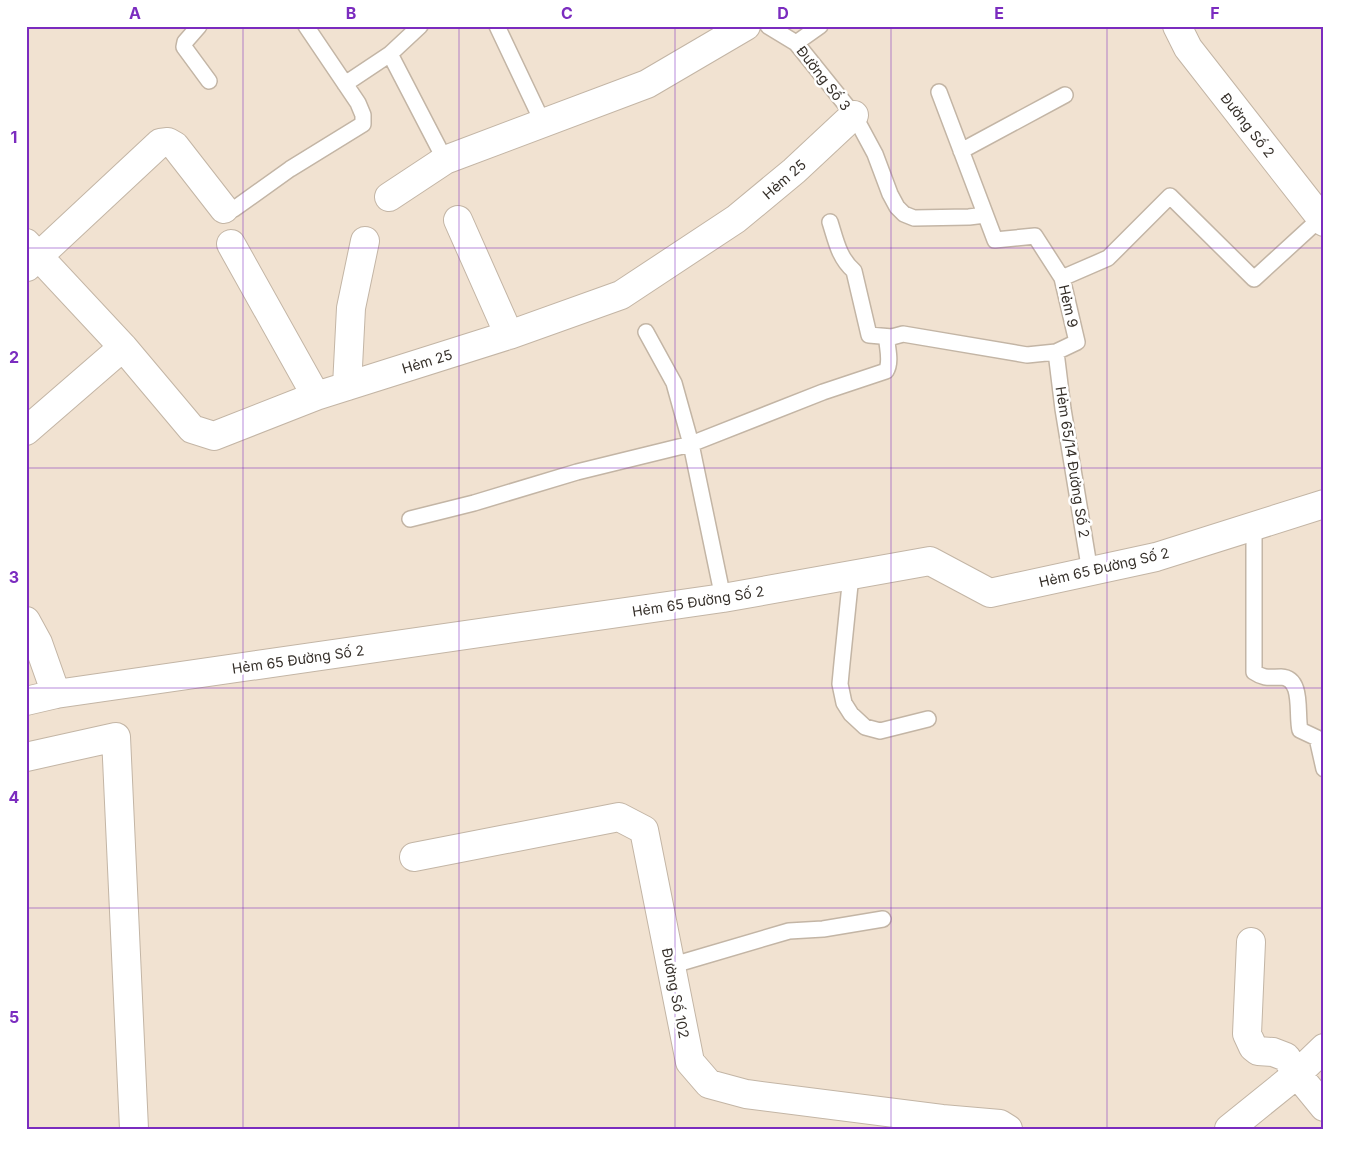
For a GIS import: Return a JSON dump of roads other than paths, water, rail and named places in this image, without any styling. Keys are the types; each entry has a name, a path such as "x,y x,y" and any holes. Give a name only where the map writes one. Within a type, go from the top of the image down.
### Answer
{"street":[{"path":"388,197 445,160 648,84 746,26"},
{"name":"Đường Số 2","path":"1177,26 1188,48 1323,218"},
{"name":"Hẻm 25","path":"31,255 123,347 192,430 214,436 316,396 509,336 620,295 736,219 794,171 854,115"},
{"path":"31,255 160,143 168,142 175,146 224,209"},
{"path":"458,220 509,336"},
{"path":"347,386 351,308 365,241"},
{"path":"231,244 316,396"},
{"path":"26,431 123,347"},
{"name":"Hẻm 65 Đường Số 2","path":"26,702 56,694 723,598 930,561 990,593 1156,557 1324,504"},
{"path":"26,622 38,643 56,694"},
{"path":"26,758 116,737 134,1129"},
{"name":"Đường Số 102","path":"414,857 619,817 644,830 690,1062 709,1084 746,1094 942,1119 1000,1124 1008,1129"},
{"path":"1251,942 1247,1034 1253,1047 1258,1051 1273,1052 1286,1057 1297,1074 1324,1107"},
{"path":"1230,1129 1297,1074 1324,1048"}],"lane":[{"path":"199,26 185,42 184,47 209,82"},
{"path":"224,209 229,211 234,209 290,170 363,124 363,114 306,26"},
{"path":"345,84 390,54 420,26"},
{"path":"497,26 543,123"},
{"name":"Đường Số 3","path":"768,26 796,42 854,115 875,154 890,194 897,207 904,214 914,218 985,215"},
{"path":"796,42 820,26"},
{"path":"390,54 445,160"},
{"path":"939,92 985,215"},
{"path":"961,151 1065,95"},
{"path":"1062,278 1108,258 1170,196 1254,279 1323,218"},
{"name":"Hẻm 9","path":"985,215 995,240 1034,236 1062,278 1077,342 1056,352"},
{"path":"830,222 839,252 846,264 854,271 869,335 892,337 903,334 1027,355 1056,352"},
{"path":"646,332 674,383 692,444 723,598"},
{"path":"410,519 474,503 577,472 692,444 822,392 886,372 889,361 886,342 892,337"},
{"name":"Hẻm 65/14 Đường Số 2","path":"1056,352 1063,408 1090,572"},
{"path":"1254,526 1254,672 1261,677 1282,677 1291,680 1297,688 1300,730 1317,738 1324,769"},
{"path":"852,575 840,684 844,703 851,714 865,727 880,731 928,719"},
{"path":"670,966 790,931 883,919"}]}
